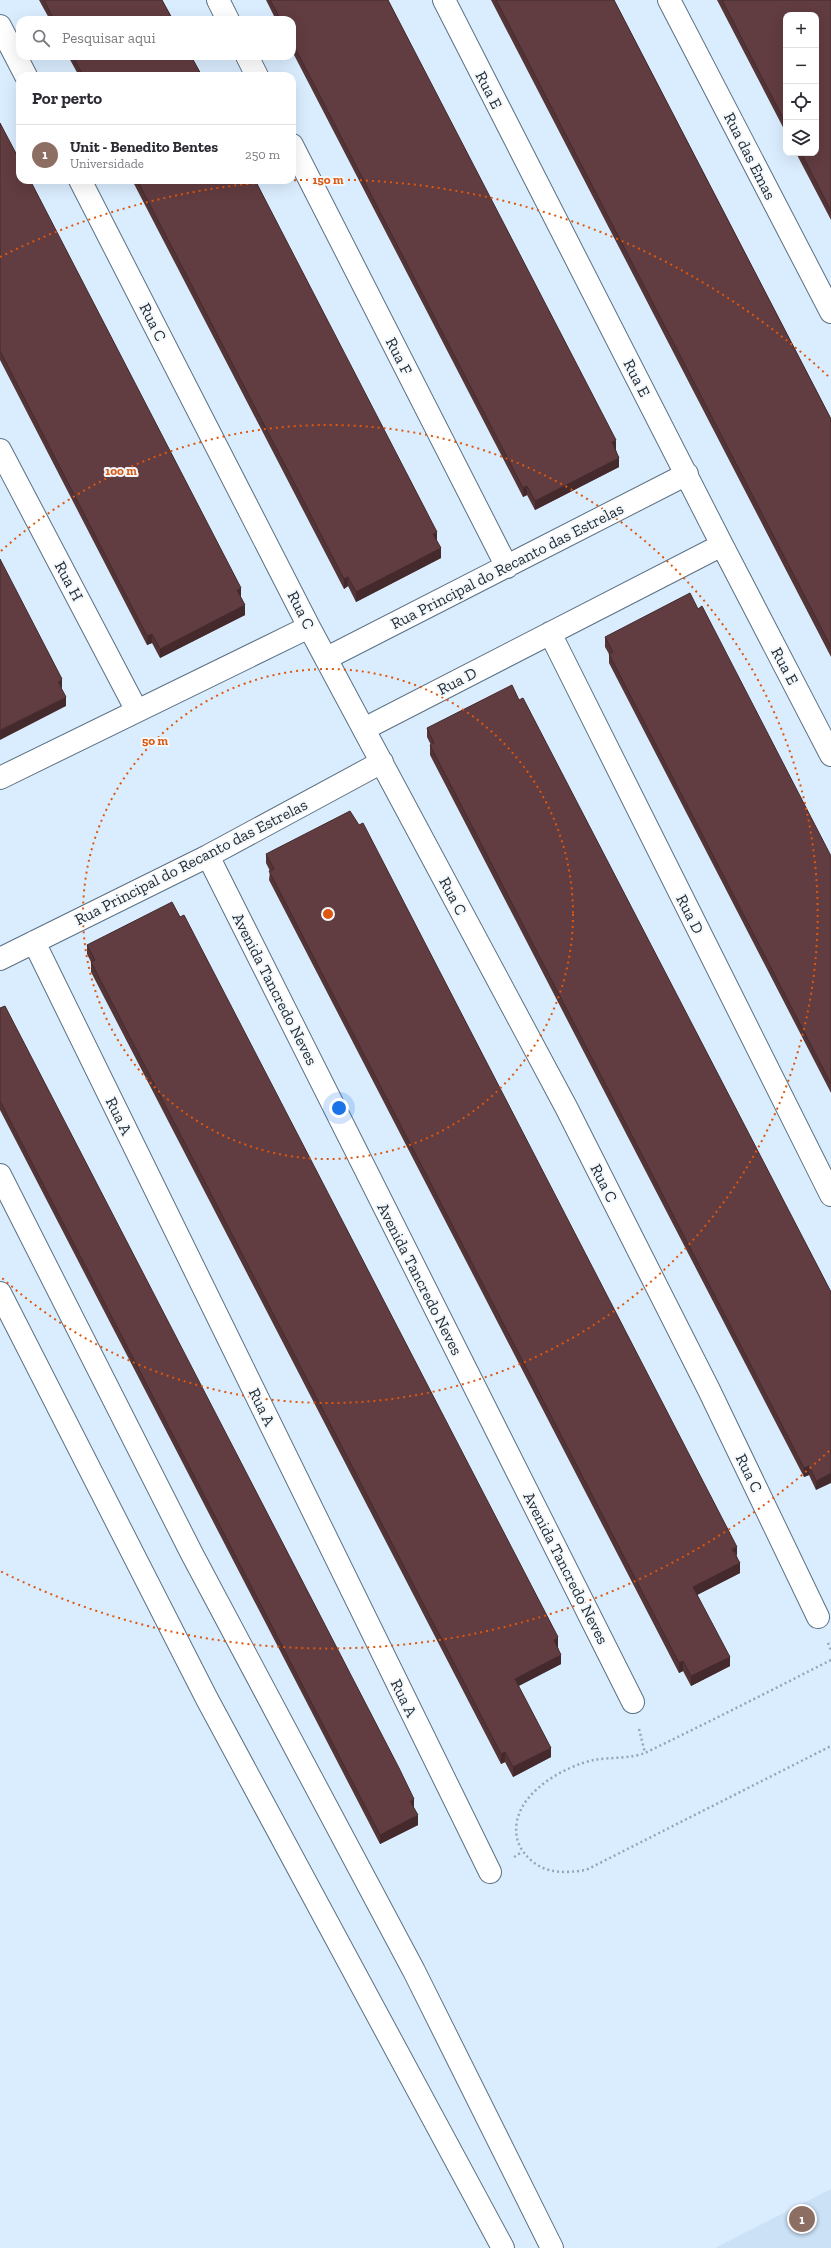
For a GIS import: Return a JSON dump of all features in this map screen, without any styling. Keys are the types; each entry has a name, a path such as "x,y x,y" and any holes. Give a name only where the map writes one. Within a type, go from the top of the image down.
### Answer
{"street":[{"path":"218,0 226,16"},
{"name":"Rua E","path":"444,0 722,545 831,755"},
{"name":"Rua das Emas","path":"669,0 831,312"},
{"path":"0,26 16,57"},
{"path":"18,60 24,72"},
{"path":"249,60 255,72"},
{"name":"Rua F","path":"296,153 507,567"},
{"name":"Rua C","path":"82,184 309,627 327,658 566,1107 705,1383 818,1616"},
{"name":"Rua H","path":"0,450 137,712"},
{"name":"Rua Principal do Recanto das Estrelas","path":"327,658 687,474"},
{"name":"Rua D","path":"364,729 722,545"},
{"path":"0,778 309,627"},
{"name":"Rua D","path":"550,633 831,1195"},
{"name":"Rua Principal do Recanto das Estrelas","path":"0,959 208,856 382,762"},
{"name":"Avenida Tancredo Neves","path":"208,856 633,1702"},
{"name":"Rua A","path":"34,942 490,1872"},
{"path":"0,1175 192,1554 414,1971 552,2248"},
{"path":"0,1293 206,1699 503,2248"}],"path":[{"path":"831,1660 645,1753 593,1760 568,1770 550,1780 531,1794 518,1812 515,1831 522,1852 540,1868 563,1873 586,1870 831,1746"}],"shaded area":[{"path":"831,2189 831,2248 715,2248"}],"building":[{"path":"44,0 162,0 171,16 52,16"},
{"path":"270,0 388,0 616,440 612,442 619,458 535,501 527,486 523,488 296,50 296,16 279,16"},
{"path":"496,0 614,0 831,419 831,647"},
{"path":"722,0 831,0 831,211 803,156 819,156 819,12 783,12 783,118"},
{"path":"75,60 193,60 200,72 81,72"},
{"path":"0,123 16,153 16,184 32,184 241,588 237,590 245,605 160,649 152,634 147,636 0,351"},
{"path":"139,184 257,184 437,532 433,534 441,548 356,592 348,577 344,579"},
{"path":"0,559 62,679 58,682 66,697 0,730"},
{"path":"690,593 698,609 702,606 831,856 831,1084 609,654 613,652 605,637"},
{"path":"512,685 519,700 523,698 831,1292 831,1473 816,1481 809,1466 804,1468 430,745 434,743 427,728"},
{"path":"350,811 359,825 363,823 737,1547 732,1549 740,1563 693,1587 730,1657 691,1676 683,1661 679,1663 269,871 274,869 266,854"},
{"path":"172,902 180,917 184,915 558,1637 554,1640 561,1655 515,1679 551,1748 513,1767 505,1752 501,1754 91,962 95,960 87,945"},
{"path":"5,1006 414,1799 410,1801 418,1815 380,1835 0,1101 0,1008"}],"place":[{"name":"Unit - Benedito Bentes","path":"802,2219"}]}
